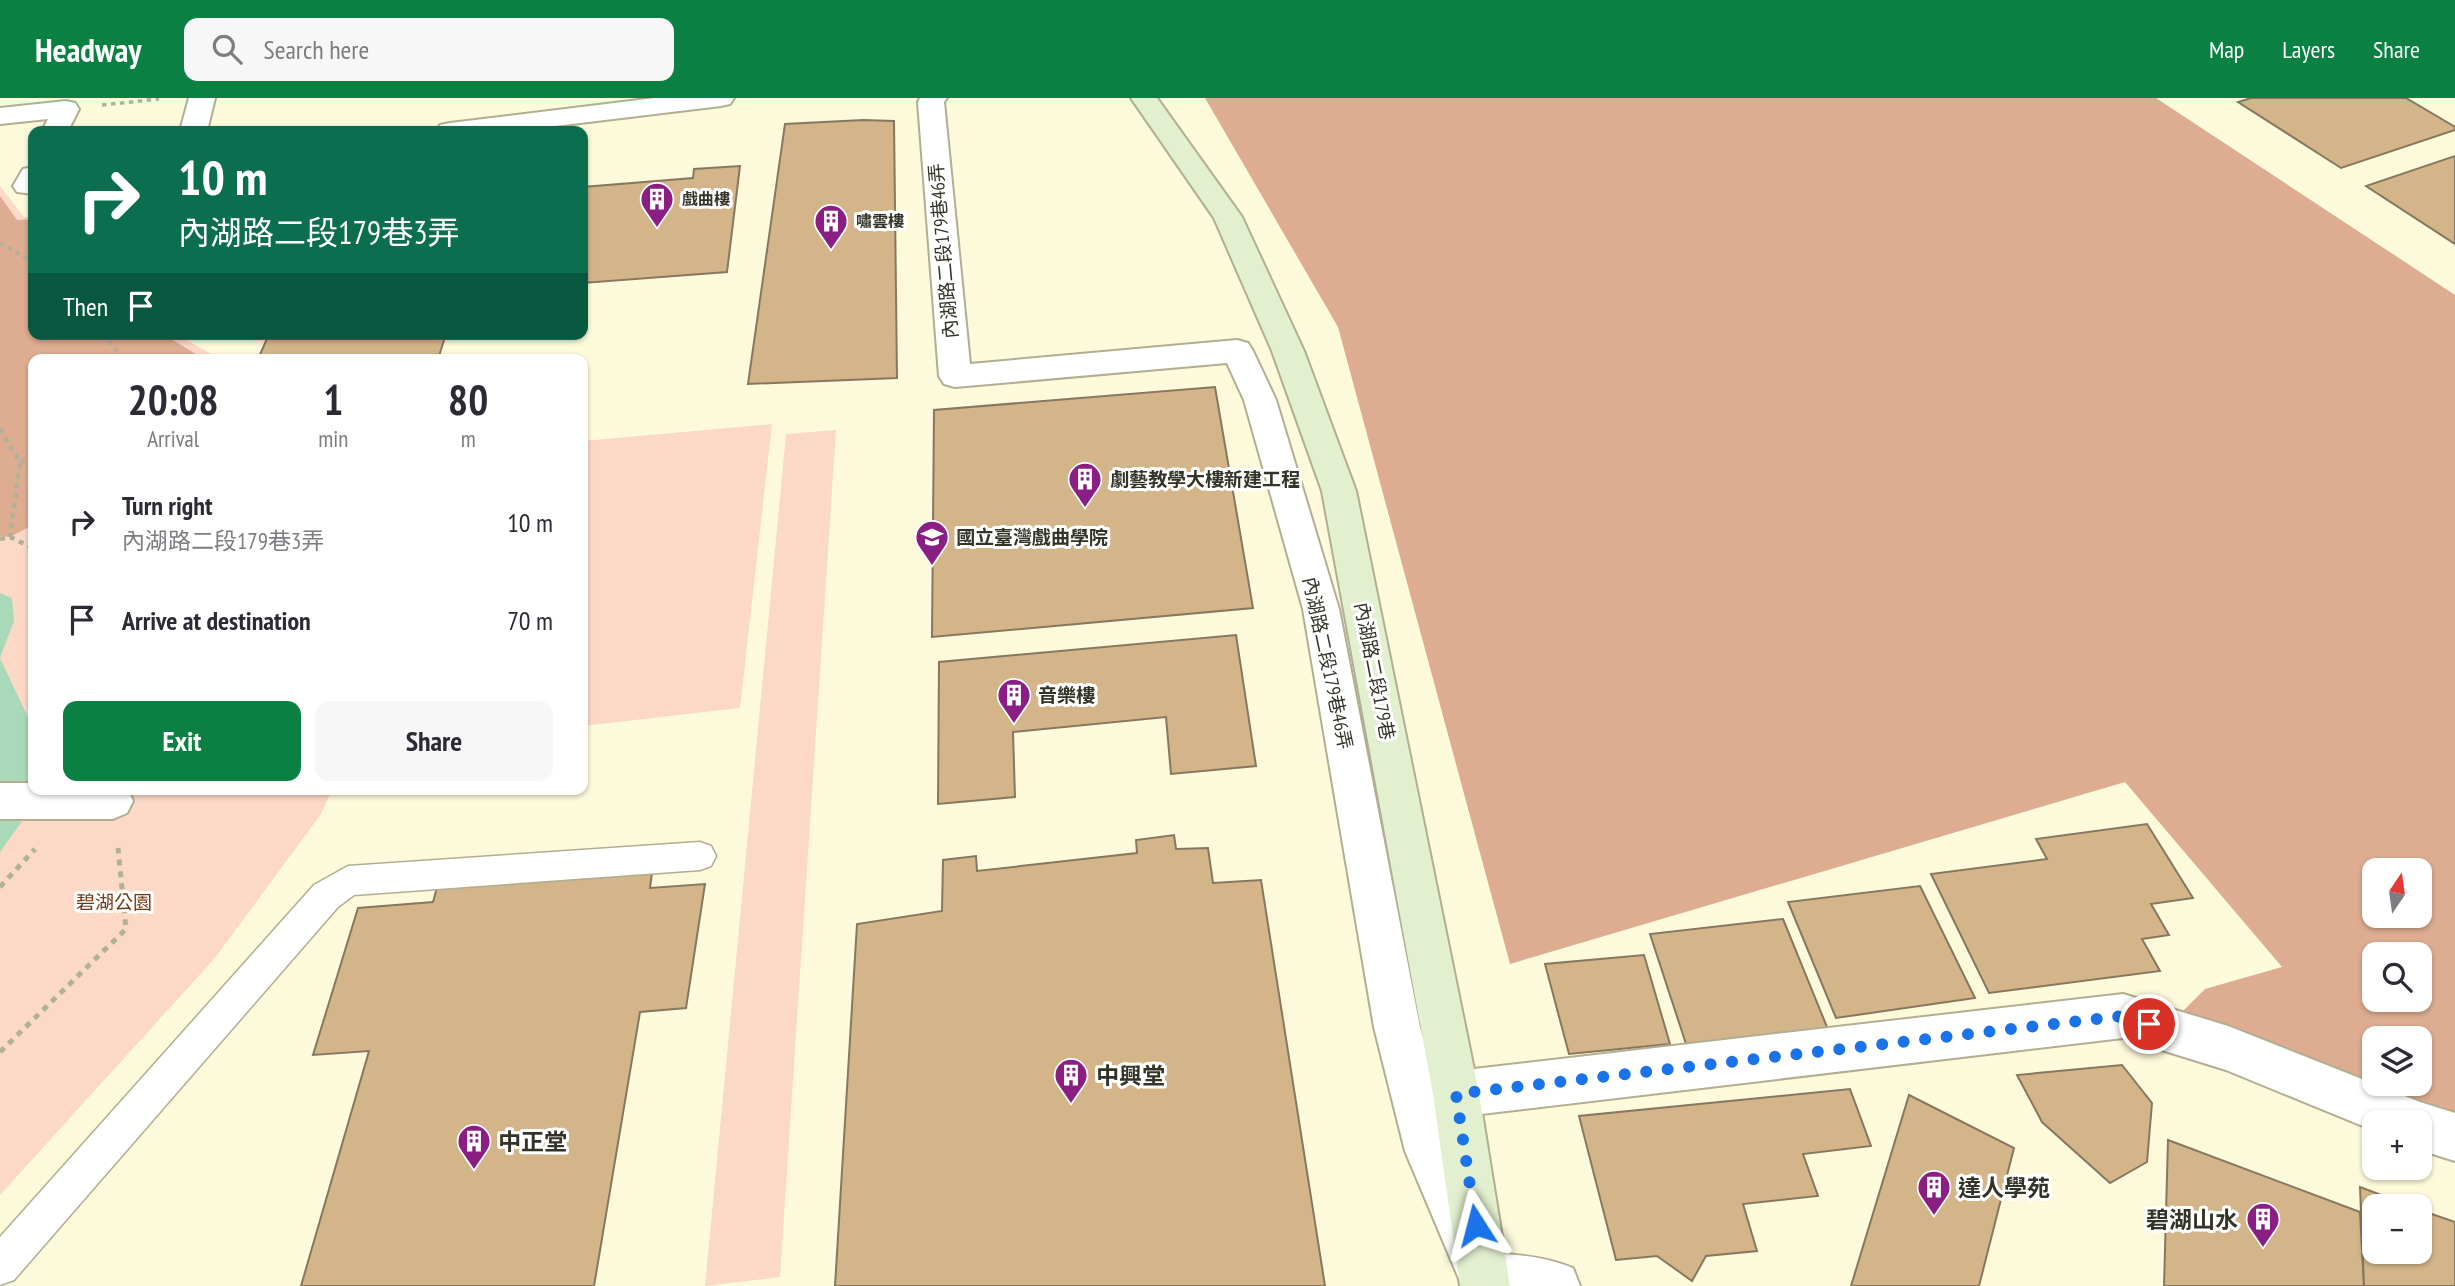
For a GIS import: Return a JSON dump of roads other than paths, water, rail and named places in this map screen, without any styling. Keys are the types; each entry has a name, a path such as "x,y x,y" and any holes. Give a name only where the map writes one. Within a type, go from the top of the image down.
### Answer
{"street":[{"path":"195,126 202,98"},
{"path":"481,126 482,98"},
{"path":"489,126 722,98"},
{"name":"內湖路二段179巷46弄","path":"934,98 931,102 941,245 954,376 1237,351 1259,400 1321,609 1397,1027 1429,1151 1484,1282"},
{"name":"內湖路二段179巷","path":"1144,98 1228,218 1288,351 1339,491 1456,1094 1484,1282"},
{"path":"0,116 61,120"},
{"path":"0,801 113,801"},
{"path":"1456,1094 2123,1016 2228,1048 2380,1110"},
{"path":"2432,1130 2455,1138"},
{"path":"1484,1282 1527,1280 1555,1286"}],"lane":[{"path":"0,1266 326,896 348,881 701,856"}],"place":[{"name":"戲曲樓","path":"657,229"},
{"name":"嘯雲樓","path":"831,251"},
{"name":"劇藝教學大樓新建工程","path":"1085,509"},
{"name":"國立臺灣戲曲學院","path":"932,567"},
{"name":"音樂樓","path":"1014,725"},
{"name":"中興堂","path":"1071,1105"},
{"name":"中正堂","path":"474,1171"},
{"name":"達人學苑","path":"1934,1217"},
{"name":"碧湖山水","path":"2263,1249"}],"park label":[{"name":"碧湖公園","path":"114,902"}]}
